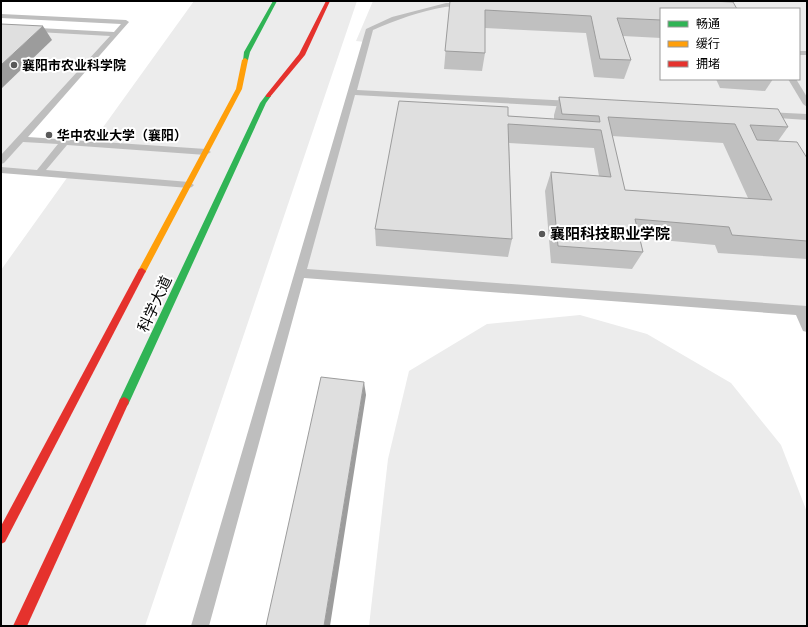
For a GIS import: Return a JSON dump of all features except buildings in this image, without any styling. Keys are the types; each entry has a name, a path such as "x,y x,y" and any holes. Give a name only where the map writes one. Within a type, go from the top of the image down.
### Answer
{"main road":[{"name":"科学大道","path":"1,538 239,90 247,52 276,1"},
{"name":"科学大道","path":"20,626 263,103 302,55 328,1"}],"lane":[{"path":"200,626 370,29 394,18 446,5 476,6"},
{"path":"1,16 126,22 1,161"},
{"path":"1,28 116,34"},
{"path":"793,80 807,104"},
{"path":"352,92 579,105"},
{"path":"760,114 807,117"},
{"path":"21,139 206,152"},
{"path":"39,173 65,142"},
{"path":"1,170 189,185"},
{"path":"300,273 804,311 807,327"}],"shaded area":[{"path":"194,1 357,1 145,626 1,626 1,270 69,175 1,170 1,28 116,34 21,139 91,144"},
{"path":"373,1 807,1 807,311 300,273 365,42 356,41"},
{"path":"580,315 647,334 731,383 781,445 807,512 807,626 369,626 388,459 409,371 487,324"}],"traffic: fast":[{"path":"245,60 247,52 275,1"},
{"path":"124,402 263,103 268,96"}],"traffic: slow":[{"path":"142,271 239,89 245,60"}],"traffic: jam":[{"path":"268,96 302,55 328,1"},
{"path":"1,538 142,271"},
{"path":"20,626 124,402"}],"place":[{"name":"襄阳市农业科学院","path":"14,65"},
{"name":"华中农业大学（襄阳）","path":"49,135"},
{"name":"襄阳科技职业学院","path":"542,234"}]}
